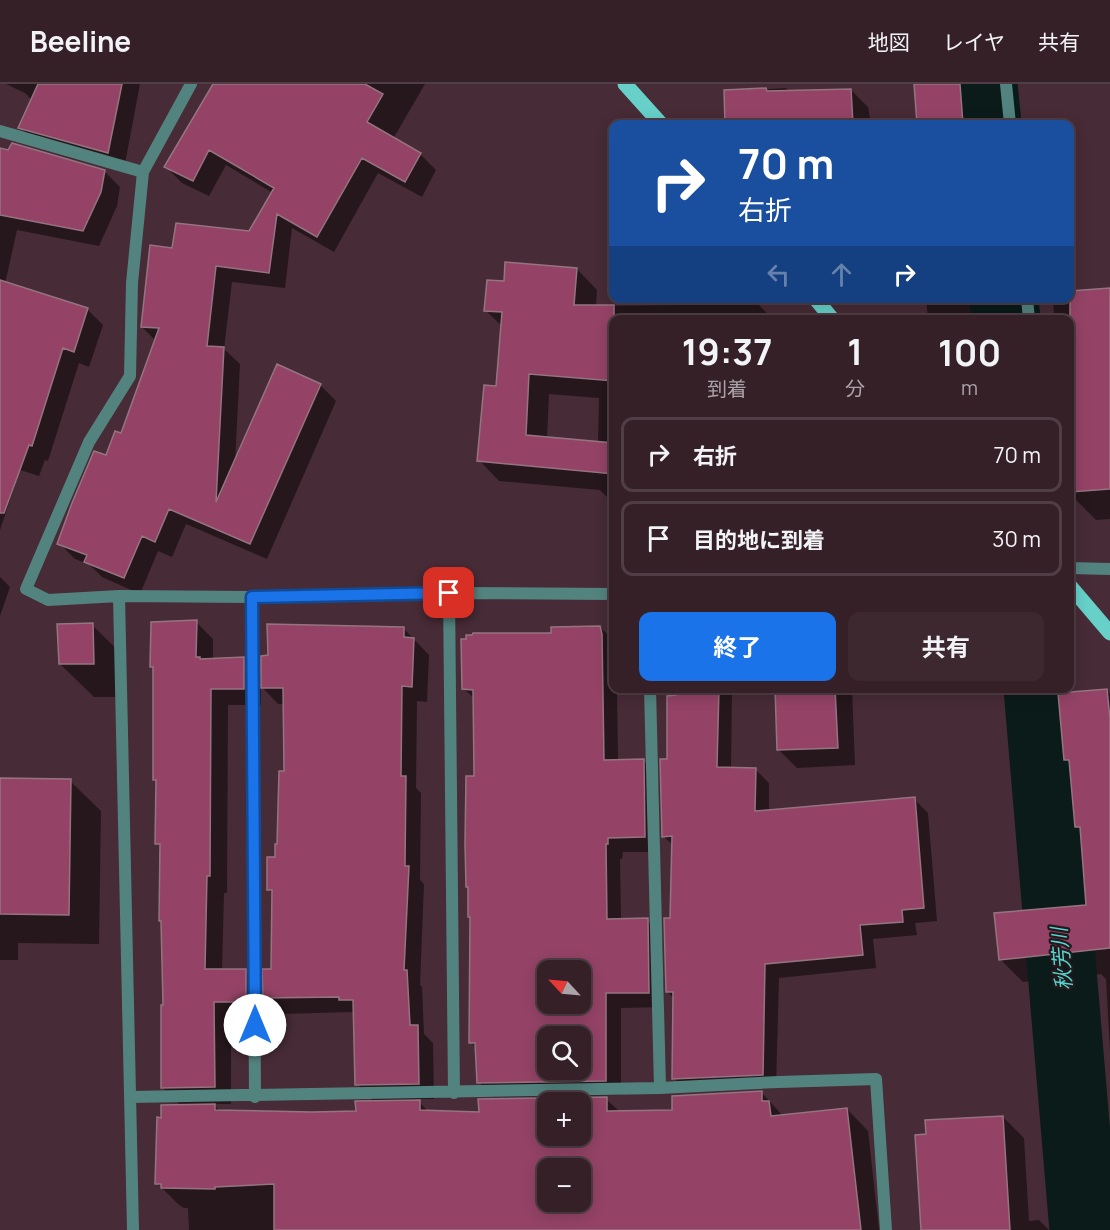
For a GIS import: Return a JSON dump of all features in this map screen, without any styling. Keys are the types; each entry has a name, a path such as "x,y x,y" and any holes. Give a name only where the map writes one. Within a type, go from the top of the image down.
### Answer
{"main road":[{"path":"625,84 657,120"},
{"path":"819,303 829,315"},
{"path":"1074,591 1110,633"}],"street":[{"path":"191,84 143,172 132,283 130,376 89,442 26,589 48,600 119,596 609,594"},
{"path":"1006,84 1010,120"},
{"path":"0,131 143,172"},
{"path":"1074,568 1110,569"},
{"path":"449,593 454,1093"},
{"path":"119,596 133,1230"},
{"path":"252,597 255,1096"},
{"path":"650,693 660,1088"},
{"path":"130,1097 454,1093 660,1088 876,1079 886,1230"}],"building":[{"path":"38,84 122,84 108,153 18,128"},
{"path":"213,84 365,84 383,94 367,122 421,153 405,182 362,158 317,237 277,214 269,273 216,266 207,346 224,347 216,502 277,364 321,384 250,544 169,509 155,542 142,536 124,578 84,562 87,555 57,544 94,451 106,455 115,431 121,433 159,328 141,327 150,245 172,248 176,223 249,231 274,188 209,150 193,181 164,167"},
{"path":"914,84 960,84 963,120 917,120"},
{"path":"851,89 853,120 725,120 724,90"},
{"path":"12,143 105,170 101,192 83,231 0,215 0,148 8,150"},
{"path":"505,262 577,268 574,305 614,305 614,315 609,315 609,381 529,374 526,435 609,443 609,474 477,461 484,385 496,386 502,312 484,311 487,280 504,281"},
{"path":"0,280 88,308 74,352 63,348 32,446 29,445 4,513 0,513"},
{"path":"1110,288 1110,489 1074,492 1074,315 1070,315 1070,303 1074,303 1074,291"},
{"path":"197,620 196,657 200,659 244,657 244,689 211,689 210,876 207,876 205,969 246,969 246,999 238,999 238,1002 214,1002 215,1087 161,1088 161,1005 163,1005 161,921 159,921 160,844 155,844 156,780 153,780 151,622"},
{"path":"93,623 94,664 59,664 57,624"},
{"path":"267,624 404,627 404,637 414,638 412,687 402,686 401,776 406,776 405,866 409,866 404,970 407,970 410,1025 418,1025 419,1084 355,1085 353,1000 339,1000 339,997 263,998 262,969 271,969 272,890 267,890 267,857 275,857 279,771 284,771 283,688 261,688 261,656 268,655"},
{"path":"600,626 604,760 644,759 645,837 608,838 608,844 606,844 607,919 648,918 649,993 606,993 606,1081 477,1083 475,1043 469,1043 470,917 468,917 465,844 466,776 474,776 473,690 462,689 461,639 466,639 466,635 473,633 551,633 551,627"},
{"path":"1107,689 1110,719 1110,948 999,960 994,913 1086,905 1080,827 1075,827 1069,760 1064,760 1058,693"},
{"path":"676,693 719,693 717,767 756,768 755,811 915,797 924,908 902,910 903,922 860,925 863,955 765,964 763,1075 672,1079 673,992 666,992 664,918 670,918 672,836 662,837 660,759 667,759 667,696 676,695"},
{"path":"775,693 835,693 838,748 777,750"},
{"path":"0,778 71,779 69,915 0,914"},
{"path":"762,1091 762,1101 769,1101 771,1116 847,1108 861,1230 274,1230 274,1184 215,1187 215,1189 161,1188 161,1184 155,1184 157,1117 161,1118 161,1105 215,1104 215,1110 312,1112 356,1111 355,1101 420,1100 420,1110 479,1112 478,1099 537,1098 537,1146 591,1146 591,1097 607,1097 607,1111 672,1110 672,1096"},
{"path":"1003,1116 1010,1230 921,1230 915,1135 926,1134 925,1120"}],"waterway":[{"name":"秋芳川","path":"983,84 987,120"},
{"name":"秋芳川","path":"1004,303 1006,315"},
{"name":"秋芳川","path":"1038,693 1084,1230"}],"route":[{"path":"255,1025 252,597 449,593"}]}
